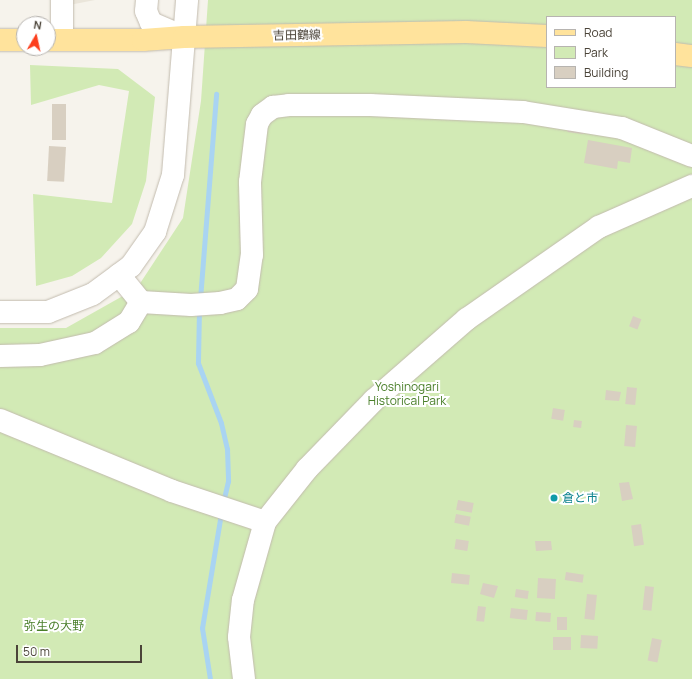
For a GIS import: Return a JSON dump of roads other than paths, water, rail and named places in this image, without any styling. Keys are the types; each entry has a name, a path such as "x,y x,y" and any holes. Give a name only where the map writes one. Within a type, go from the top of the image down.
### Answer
{"main road":[{"name":"吉田鶴線","path":"56,40 143,40 184,36 466,32 546,36"},
{"path":"0,40 16,40"},
{"path":"676,54 692,56"}],"street":[{"path":"56,34 62,0"},
{"path":"147,0 146,11 151,23 184,36"},
{"path":"0,312 48,312 93,294 131,266 155,232 174,174 187,0"},
{"path":"119,275 141,302 191,305 220,303 237,299 247,290 252,255 250,182 256,124 262,116 273,107 289,104 370,105 523,112 622,128 692,156"},
{"path":"244,679 240,638 242,600 265,522 307,469 374,400 467,319 598,227 692,186"},
{"path":"0,356 40,355 95,343 129,322 141,302"},
{"path":"0,420 172,491 265,522"}],"waterway":[{"path":"200,299 216,94"},
{"path":"199,309 198,363 221,423 227,449 228,481 223,503"},
{"path":"210,679 202,628 221,513"}],"place":[{"name":"倉と市","path":"554,498"}],"park label":[{"name":"Yoshinogari Historical Park","path":"407,394"},
{"name":"弥生の大野","path":"54,626"}]}
